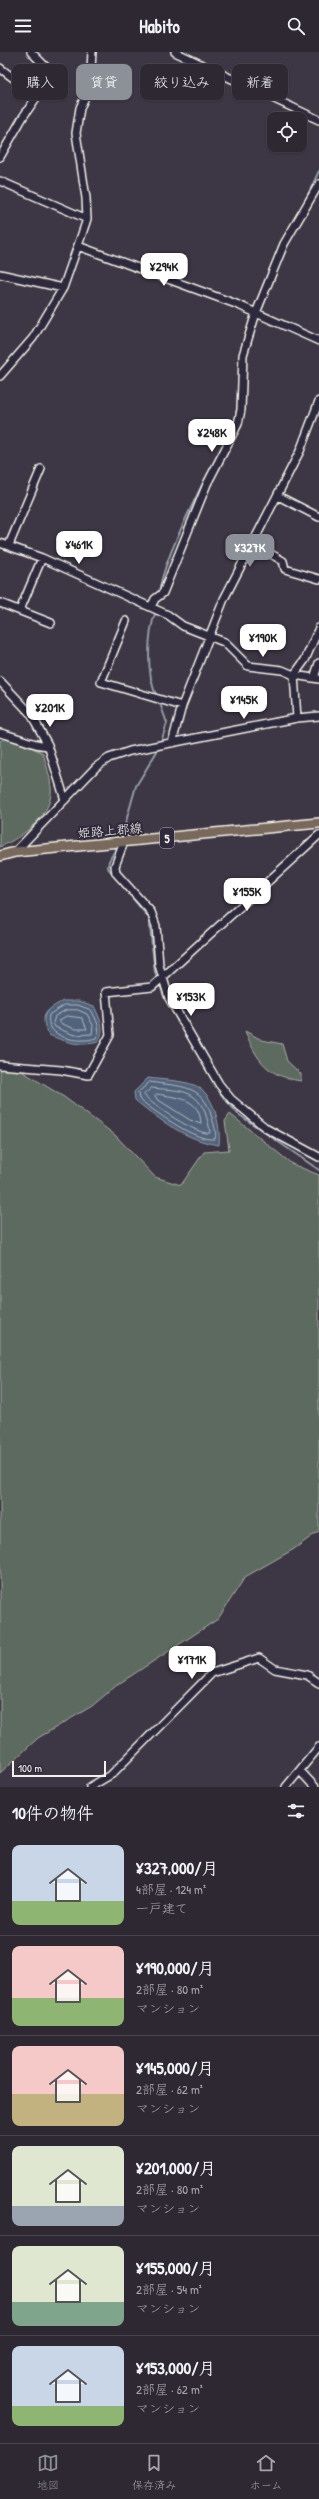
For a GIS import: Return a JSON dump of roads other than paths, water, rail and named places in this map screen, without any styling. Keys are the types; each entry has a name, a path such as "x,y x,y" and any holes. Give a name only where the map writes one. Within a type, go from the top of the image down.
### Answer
{"main road":[{"name":"姫路上郡線","path":"0,856 15,852 319,823"}],"street":[{"path":"31,52 42,64"},
{"path":"0,376 33,338 63,288 86,219 86,198 76,133 80,108 90,86 92,52"},
{"path":"175,52 319,120"},
{"path":"0,68 12,77"},
{"path":"0,157 22,117 34,100"},
{"path":"0,180 86,219"},
{"path":"151,608 154,599 163,593 207,484 238,424 241,410 244,355 256,313 284,244 319,184"},
{"path":"78,246 236,304 319,341"},
{"path":"0,274 63,288"},
{"path":"172,743 182,706 211,636 224,599 300,451 319,401"},
{"path":"9,545 41,469"},
{"path":"278,496 319,517"},
{"path":"0,543 42,558 168,615 183,626 224,642 248,666 282,670 294,675 316,678 319,663"},
{"path":"252,543 284,562 284,568 319,579"},
{"path":"20,610 42,558"},
{"path":"0,603 51,624"},
{"path":"126,621 100,682 182,706"},
{"path":"297,718 294,675 305,660 319,628"},
{"path":"0,681 30,714 48,745 65,800"},
{"path":"15,852 96,768 109,758 172,743 297,718 319,716"},
{"path":"0,733 16,736 40,746 48,745"},
{"path":"0,1065 61,1070 88,1075 110,1035 106,992 152,986 319,835"},
{"path":"124,842 115,866 116,873 151,912 156,926 159,965 169,998 219,1084 230,1099 267,1129 319,1157"},
{"path":"90,1787 112,1774 212,1673 260,1658 275,1669 307,1675 319,1683"},
{"path":"286,1787 319,1747"},
{"path":"300,1771 315,1787"}],"water":[{"path":"63,1001 79,1001 94,1006 102,1028 102,1033 98,1042 79,1044 61,1040 49,1035 44,1023 44,1018 48,1010"},
{"path":"148,1078 183,1082 201,1089 207,1095 215,1110 219,1129 219,1145 207,1143 185,1134 164,1122 135,1100 134,1092"}],"waterway":[{"path":"305,201 319,171"},
{"path":"256,303 278,250"},
{"path":"159,594 166,565 181,529 234,424 238,404 241,351 244,340"},
{"path":"156,611 149,643 149,666 153,688 157,697"},
{"path":"159,701 167,723 161,742"},
{"path":"121,839 136,786 159,748"},
{"path":"118,845 109,861 108,868 149,918 155,973 166,1001 221,1094 238,1114 319,1170"}]}
